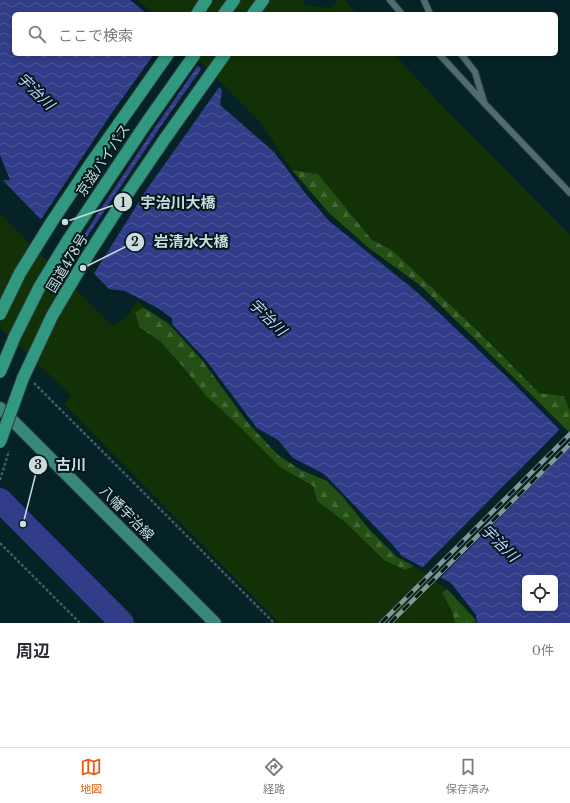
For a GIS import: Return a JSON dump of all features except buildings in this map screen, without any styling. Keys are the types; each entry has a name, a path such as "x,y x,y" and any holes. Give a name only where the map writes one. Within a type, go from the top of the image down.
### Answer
{"highway":[{"path":"198,12 206,0"},
{"path":"225,12 234,0"},
{"path":"254,12 263,0"},
{"name":"京滋バイパス","path":"0,314 20,273 51,223 167,56"},
{"name":"京滋バイパス","path":"0,372 15,336 40,286 68,240 147,122 194,56"},
{"name":"国道478号","path":"5,443 23,378 52,316 88,255 124,199 224,56"}],"main road":[{"name":"八幡宇治線","path":"0,408 215,623"}],"lane":[{"path":"390,0 400,12"},
{"path":"424,0 429,12"},
{"path":"441,56 570,193"},
{"path":"463,56 475,72 485,104"}],"path":[{"path":"32,387 34,381 274,623"},
{"path":"0,480 5,443"},
{"path":"0,543 80,623"}],"green space":[{"path":"138,0 302,0 306,5 330,8 338,0 344,0 355,12 151,12"},
{"path":"195,56 396,56 449,113 570,235 570,411 564,396 539,393 479,332 392,250 372,240 318,174 292,170 260,122"},
{"path":"292,170 318,174 372,240 392,250 479,332 539,393 564,396 570,411 570,433 421,286 369,248 329,213"},
{"path":"0,214 112,326 127,316 138,301 143,307 135,314 140,328 160,341 205,395 234,421 280,467 313,486 317,501 345,522 362,538 404,570 414,566 447,589 442,593 452,611 455,623 279,623 64,404 71,395 0,328"},
{"path":"143,307 169,324 202,360 248,423 278,455 301,470 327,481 342,496 368,528 397,557 414,566 405,570 384,560 345,522 317,501 313,486 280,467 234,421 205,395 160,341 140,328 135,313"},
{"path":"447,589 475,619 475,623 455,623 452,611 442,593"}],"water":[{"name":"宇治川","path":"0,0 130,0 145,12 12,12 12,56 188,56 222,90 220,105 274,152 305,193 329,221 418,293 507,377 570,440 570,623 477,623 476,615 451,583 402,556 324,474 293,458 278,440 257,428 205,359 172,324 172,318 156,307 125,291 109,289 3,180 10,180 0,155"}],"pier":[{"path":"153,56 191,56 199,64 151,133 72,254 40,221 109,117"},
{"path":"202,68 220,86 147,189 93,275 75,257 161,126"},
{"path":"561,428 570,437 570,447 439,579 421,569"}],"waterway":[{"path":"0,500 122,623"}],"railway":[{"path":"381,623 570,434"},
{"path":"390,623 570,444"}],"place":[{"name":"宇治川大橋","path":"65,222"},
{"name":"岩清水大橋","path":"83,268"},
{"name":"古川","path":"23,524"}]}
